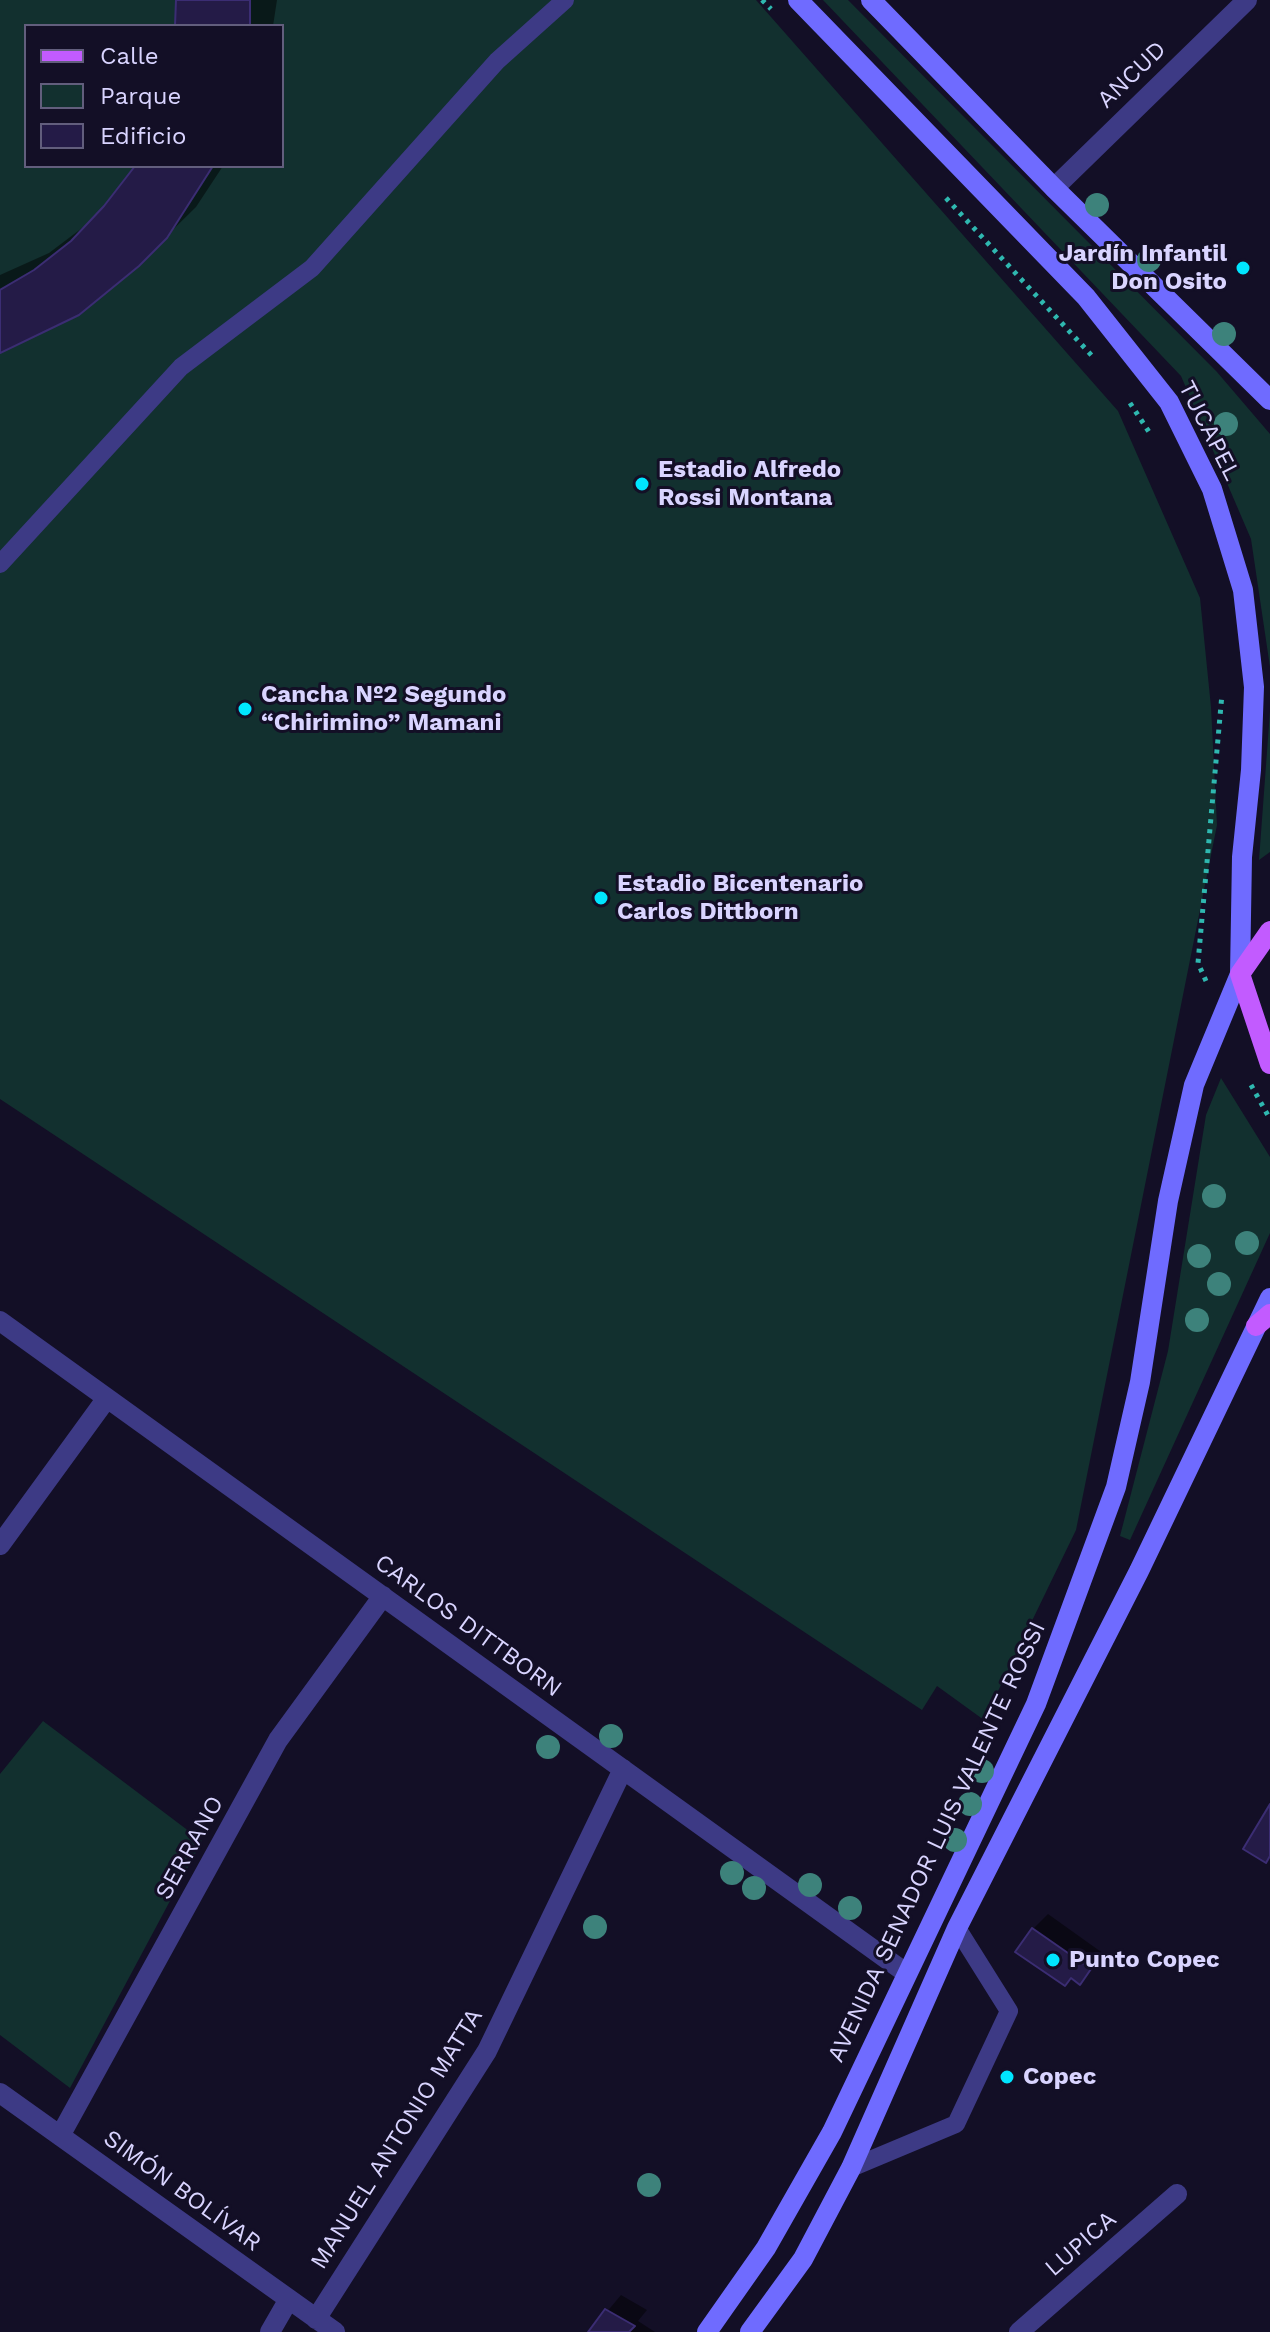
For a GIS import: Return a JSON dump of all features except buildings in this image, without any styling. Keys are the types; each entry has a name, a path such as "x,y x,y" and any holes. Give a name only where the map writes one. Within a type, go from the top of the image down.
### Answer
{"main road":[{"name":"TUCAPEL","path":"798,0 1086,297 1169,402 1212,489 1243,590 1254,687 1251,770 1242,857 1240,974"},
{"name":"TUCAPEL","path":"871,0 1054,188 1270,400"},
{"path":"1270,931 1240,974 1270,1064"},
{"name":"AVENIDA SENADOR LUIS VALENTE ROSSI","path":"707,2332 766,2248 832,2132 1036,1704 1116,1487 1140,1382 1168,1201 1194,1085 1240,974"},
{"path":"750,2332 803,2259 851,2168 957,1928 1139,1571 1263,1320 1270,1298"}],"street":[{"name":"ANCUD","path":"1054,188 1247,0"},
{"name":"CARLOS DITTBORN","path":"0,1321 906,1973"},
{"path":"0,1545 107,1398"},
{"name":"SERRANO","path":"60,2136 278,1740 383,1596"},
{"name":"MANUEL ANTONIO MATTA","path":"316,2319 487,2051 623,1769"},
{"name":"SIMÓN BOLÍVAR","path":"0,2093 335,2332"},
{"name":"LUPICA","path":"1019,2332 1177,2194"},
{"path":"270,2332 289,2299"}],"lane":[{"path":"0,564 181,367 312,268 497,61 565,0"},
{"path":"851,2168 956,2124 1009,2011 957,1928"}],"path":[{"path":"762,0 773,12"},
{"path":"936,187 1099,363"},
{"path":"1124,394 1152,437"},
{"path":"1222,690 1198,963 1223,1015"},
{"path":"1248,1080 1270,1119"}],"green space":[{"name":"Estadio Bicentenario Carlos Dittborn","path":"0,0 756,0 1118,411 1200,598 1211,707 1217,825 1076,1530 984,1720 937,1686 922,1710 0,1099"},
{"path":"823,0 848,0 1217,372 1270,434 1270,667 1251,539 1181,376"},
{"path":"1270,711 1270,852 1259,860"},
{"path":"1221,1078 1270,1157 1270,1233 1130,1540 1120,1536 1168,1351 1206,1115"},
{"path":"43,1721 202,1841 70,2088 0,2035 0,1774"}],"place":[{"name":"Jardín Infantil Don Osito","path":"1243,268"},
{"name":"Estadio Alfredo Rossi Montana","path":"642,484"},
{"name":"Cancha Nº2 Segundo “Chirimino” Mamani","path":"245,709"},
{"name":"Estadio Bicentenario Carlos Dittborn","path":"601,898"},
{"name":"Punto Copec","path":"1053,1960"},
{"name":"Copec","path":"1007,2077"}]}
